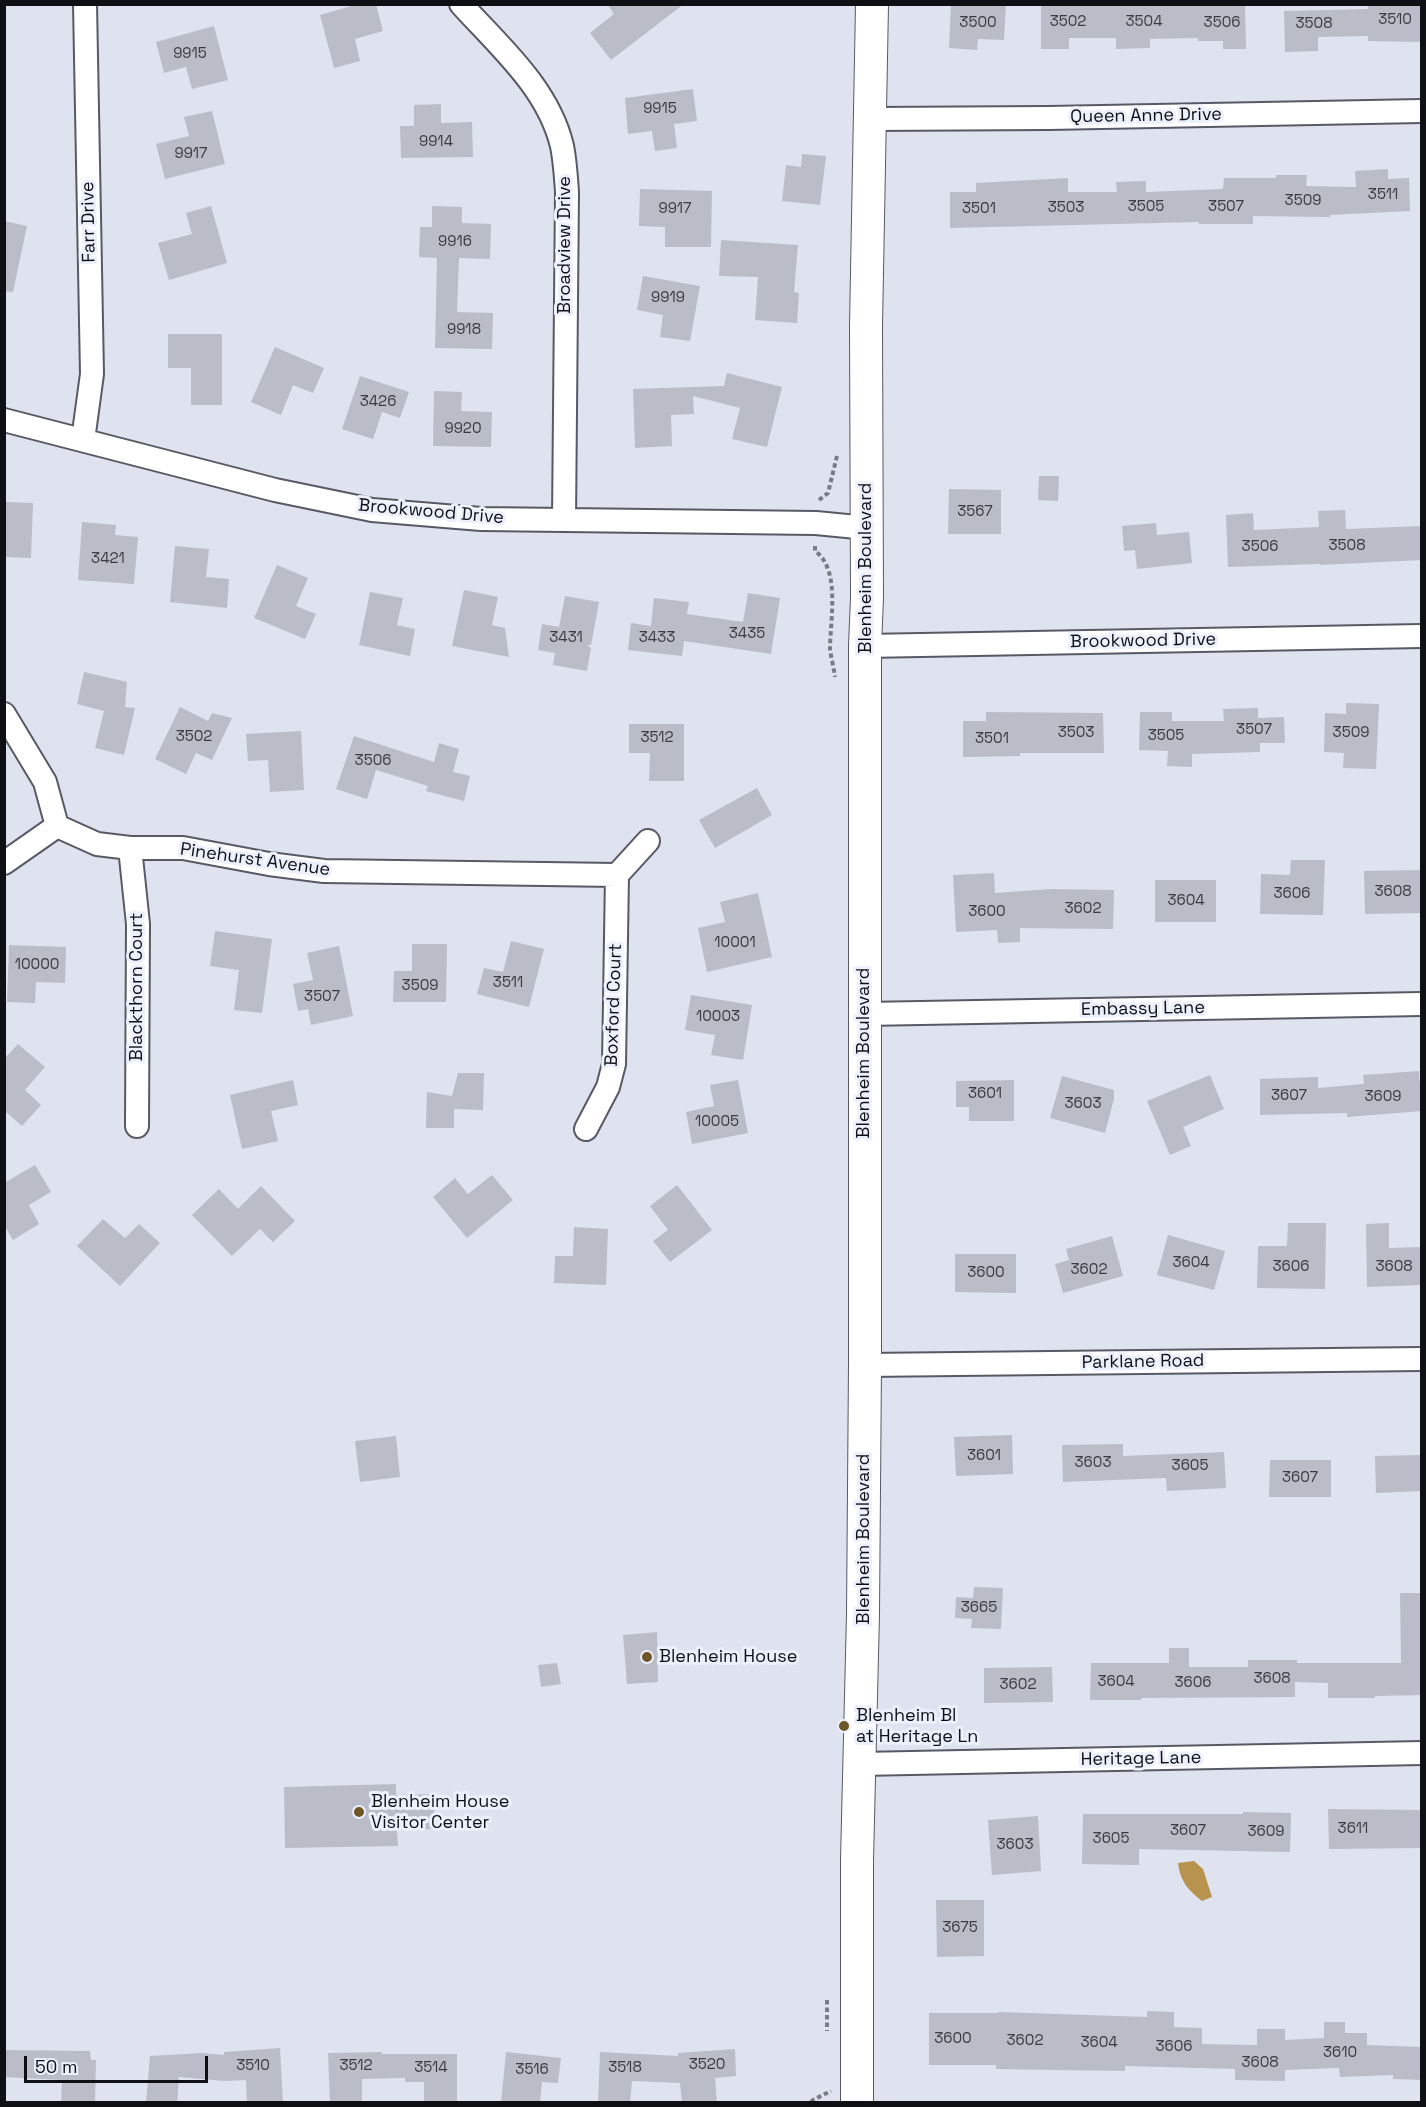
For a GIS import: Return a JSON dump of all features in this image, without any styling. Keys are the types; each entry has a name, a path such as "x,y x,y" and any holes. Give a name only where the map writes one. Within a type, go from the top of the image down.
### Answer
{"main road":[{"name":"Blenheim Boulevard","path":"857,2103 857,1860 865,1365 866,326 872,4"}],"street":[{"name":"Farr Drive","path":"83,440 92,374 85,4"},
{"name":"Broadview Drive","path":"461,4 537,90 551,115 561,145 567,192 564,520"},
{"name":"Queen Anne Drive","path":"871,119 1422,111"},
{"name":"Brookwood Drive","path":"4,420 275,490 372,510 482,519 816,523 867,528"},
{"name":"Brookwood Drive","path":"865,646 1422,636"},
{"path":"4,714 45,782 57,826 4,863"},
{"name":"Pinehurst Avenue","path":"57,826 97,844 130,848 183,848 269,864 324,871 617,875"},
{"path":"617,875 648,841"},
{"name":"Blackthorn Court","path":"130,848 138,924 137,1126"},
{"name":"Boxford Court","path":"586,1129 608,1087 614,1064 617,875"},
{"name":"Embassy Lane","path":"866,1014 1422,1004"},
{"name":"Parklane Road","path":"865,1365 1422,1359"},
{"name":"Heritage Lane","path":"860,1764 1422,1753"}],"shaded area":[{"path":"1194,1861 1203,1869 1212,1897 1202,1901 1186,1885 1179,1869 1178,1863"}],"building":[{"path":"358,4 376,4 383,31 355,39 360,61 334,68 320,15"},
{"path":"607,4 684,4 611,60 590,33 614,14"},
{"path":"974,4 1006,4 1004,40 978,39 977,50 949,48 951,5 974,6"},
{"path":"1245,4 1246,49 1223,49 1223,41 1198,41 1198,38 1150,39 1150,48 1116,49 1116,38 1069,38 1069,49 1041,49 1041,5"},
{"path":"1368,4 1422,4 1422,42 1368,41 1368,36 1318,37 1318,51 1285,52 1284,11 1368,9"},
{"path":"214,26 228,80 192,89 186,67 164,73 156,42"},
{"path":"693,89 697,121 674,124 677,148 655,151 652,131 628,134 625,98"},
{"path":"441,104 441,123 472,122 473,157 401,158 400,126 414,126 414,105"},
{"path":"212,111 225,164 165,179 156,144 189,136 184,117"},
{"path":"802,154 826,156 820,205 782,201 786,165 801,167"},
{"path":"1388,169 1388,179 1409,178 1410,211 1330,215 1330,217 1253,216 1253,224 1199,224 1199,222 950,228 950,192 976,192 976,183 1068,178 1068,192 1117,192 1116,182 1146,181 1146,192 1223,189 1224,178 1276,178 1276,175 1307,175 1306,186 1356,187 1355,171"},
{"path":"640,189 712,191 711,247 665,247 665,227 639,226"},
{"path":"211,206 227,263 169,280 158,243 192,234 186,213"},
{"path":"432,206 462,207 462,223 491,224 490,259 459,258 457,312 493,313 492,349 435,348 437,258 419,257 420,227 432,227"},
{"path":"4,221 27,226 13,292 4,291"},
{"path":"721,240 798,245 794,292 799,293 797,323 755,320 758,277 719,276"},
{"path":"643,276 700,286 690,341 660,337 663,315 637,310"},
{"path":"168,334 222,334 222,405 191,405 191,368 168,368"},
{"path":"275,347 324,368 313,393 293,385 281,415 251,402"},
{"path":"727,373 782,387 767,447 732,439 740,408 693,396 694,414 671,415 672,446 635,448 633,389 724,386"},
{"path":"360,376 409,392 400,418 382,412 373,439 342,429"},
{"path":"434,391 462,392 461,411 492,412 491,447 433,446"},
{"path":"1039,476 1059,476 1058,501 1038,500"},
{"path":"949,489 1001,490 1001,534 948,534"},
{"path":"4,502 33,503 31,558 4,557"},
{"path":"1345,510 1346,529 1422,526 1422,560 1228,567 1226,515 1253,513 1254,530 1319,527 1318,511"},
{"path":"82,522 116,525 115,535 138,537 134,584 78,580"},
{"path":"1156,523 1157,535 1189,532 1192,563 1137,569 1135,550 1124,551 1122,526"},
{"path":"175,546 209,549 206,577 229,579 227,608 170,602"},
{"path":"277,565 308,578 296,606 316,614 305,639 254,618"},
{"path":"464,590 498,597 492,625 505,628 509,657 452,646"},
{"path":"370,592 403,598 397,625 415,629 410,656 359,645"},
{"path":"748,593 780,598 771,654 684,641 682,656 628,650 631,623 651,626 654,598 689,602 687,614 743,622"},
{"path":"565,596 599,602 591,645 587,645 591,648 587,671 553,665 555,653 538,650 542,624 559,627"},
{"path":"84,672 127,682 125,707 135,708 124,755 95,748 104,711 77,704"},
{"path":"1346,703 1379,704 1376,769 1343,768 1344,753 1324,752 1325,713 1346,714"},
{"path":"180,707 208,721 212,713 232,718 212,760 196,753 186,774 155,759"},
{"path":"1258,708 1258,718 1284,717 1285,743 1260,743 1260,752 1192,754 1192,767 1167,766 1168,751 1139,750 1140,712 1172,712 1172,721 1224,721 1223,709"},
{"path":"986,712 1103,713 1104,753 1020,753 1020,756 963,757 963,721 986,721"},
{"path":"629,724 684,724 684,781 649,781 650,753 629,753"},
{"path":"301,731 304,790 270,792 268,760 248,761 246,734"},
{"path":"354,736 434,762 439,743 459,749 453,772 470,776 464,801 426,791 428,786 376,770 367,799 336,789"},
{"path":"757,788 772,815 715,848 699,820"},
{"path":"1291,860 1325,860 1323,915 1260,914 1261,874 1290,875"},
{"path":"1422,870 1422,913 1365,914 1364,871"},
{"path":"994,873 995,893 1052,889 1114,890 1113,929 1020,928 1020,942 998,943 997,930 956,932 953,875"},
{"path":"1155,880 1216,880 1216,922 1155,922"},
{"path":"758,893 772,957 707,972 698,928 725,922 720,902"},
{"path":"215,931 272,939 262,1013 234,1010 239,970 210,966"},
{"path":"511,941 544,949 529,1007 477,994 484,968 503,972"},
{"path":"412,944 447,944 446,1002 393,1002 394,971 412,971"},
{"path":"9,945 66,947 65,983 36,982 35,1003 7,1002"},
{"path":"339,946 353,1016 311,1025 308,1009 298,1011 293,984 313,980 307,953"},
{"path":"691,995 752,1005 743,1060 711,1055 715,1035 685,1030"},
{"path":"18,1044 45,1067 25,1090 41,1105 22,1126 6,1112 4,1113 4,1059"},
{"path":"1419,1071 1422,1111 1347,1117 1347,1113 1260,1115 1260,1079 1318,1077 1318,1088 1364,1084 1363,1075"},
{"path":"458,1073 484,1073 483,1110 454,1109 454,1128 426,1128 427,1092 452,1096"},
{"path":"1210,1075 1224,1109 1183,1127 1191,1146 1170,1155 1147,1101"},
{"path":"1062,1076 1114,1090 1114,1099 1105,1133 1050,1118"},
{"path":"293,1080 298,1105 271,1111 278,1141 242,1149 230,1095"},
{"path":"738,1080 748,1133 692,1144 686,1112 714,1106 710,1085"},
{"path":"1014,1080 1014,1121 969,1121 969,1107 956,1107 956,1081"},
{"path":"35,1165 51,1192 29,1205 39,1224 13,1240 4,1225 4,1183"},
{"path":"492,1175 513,1200 467,1238 433,1197 455,1178 468,1194"},
{"path":"677,1185 712,1230 670,1262 653,1241 668,1230 650,1206"},
{"path":"261,1186 295,1221 273,1242 260,1229 232,1256 192,1215 219,1189 238,1209"},
{"path":"103,1219 125,1238 139,1224 160,1243 120,1286 77,1246"},
{"path":"1288,1223 1326,1223 1325,1289 1257,1288 1258,1246 1287,1246"},
{"path":"1389,1223 1389,1248 1422,1247 1422,1285 1367,1287 1366,1224"},
{"path":"574,1227 608,1229 606,1285 554,1283 555,1256 573,1256"},
{"path":"1168,1235 1225,1251 1214,1290 1157,1275"},
{"path":"1112,1236 1123,1276 1063,1293 1055,1264 1069,1260 1066,1249"},
{"path":"955,1254 1016,1254 1016,1293 955,1292"},
{"path":"1012,1435 1013,1474 956,1476 954,1437"},
{"path":"396,1436 400,1477 360,1482 355,1441"},
{"path":"1123,1444 1123,1456 1224,1452 1226,1488 1167,1491 1166,1478 1063,1482 1062,1445"},
{"path":"1422,1455 1422,1491 1376,1493 1375,1456"},
{"path":"1270,1460 1331,1460 1331,1497 1269,1497"},
{"path":"974,1587 1003,1588 1001,1629 971,1628 972,1619 955,1618 956,1597 973,1598"},
{"path":"1400,1593 1421,1593 1422,1695 1328,1698 1328,1683 1295,1682 1295,1697 1090,1700 1091,1663 1169,1663 1169,1648 1189,1648 1189,1667 1248,1667 1248,1660 1297,1660 1297,1663 1401,1663"},
{"name":"Blenheim House","path":"657,1632 658,1682 627,1684 623,1635"},
{"path":"557,1663 561,1684 541,1687 538,1665"},
{"path":"1052,1667 1053,1702 984,1703 984,1668"},
{"name":"Blenheim House Visitor Center","path":"396,1784 396,1795 434,1794 435,1829 397,1830 398,1846 285,1848 284,1787"},
{"path":"1328,1809 1422,1810 1422,1848 1329,1849"},
{"path":"1243,1812 1291,1813 1290,1852 1139,1849 1139,1865 1082,1864 1083,1814 1243,1814"},
{"path":"1038,1816 1041,1871 992,1875 988,1820"},
{"path":"936,1900 984,1900 984,1956 937,1957"},
{"path":"1147,2011 1174,2012 1174,2027 1202,2028 1202,2044 1257,2045 1257,2029 1285,2029 1285,2040 1324,2038 1324,2022 1345,2022 1345,2033 1367,2033 1367,2045 1422,2047 1422,2080 1393,2079 1393,2075 1340,2077 1339,2068 1285,2070 1285,2081 1235,2080 1235,2069 1125,2066 1125,2071 996,2069 996,2065 929,2065 929,2013 998,2012 1147,2017"},
{"path":"280,2048 283,2103 247,2103 246,2080 225,2081 179,2077 177,2103 146,2103 150,2056 202,2053 224,2055 224,2052"},
{"path":"735,2049 736,2076 715,2078 717,2103 682,2103 680,2083 632,2081 630,2103 598,2103 600,2052 678,2056 678,2053"},
{"path":"4,2050 90,2051 91,2060 96,2060 95,2103 61,2103 62,2080 4,2077"},
{"path":"382,2052 382,2054 457,2054 457,2103 424,2103 424,2082 405,2082 405,2078 362,2079 362,2103 330,2103 328,2053"},
{"path":"506,2052 561,2058 558,2083 542,2082 540,2103 501,2103"}],"place":[{"name":"Blenheim House","path":"647,1657"},
{"name":"Blenheim Bl at Heritage Ln","path":"844,1726"},
{"name":"Blenheim House Visitor Center","path":"359,1812"}]}
